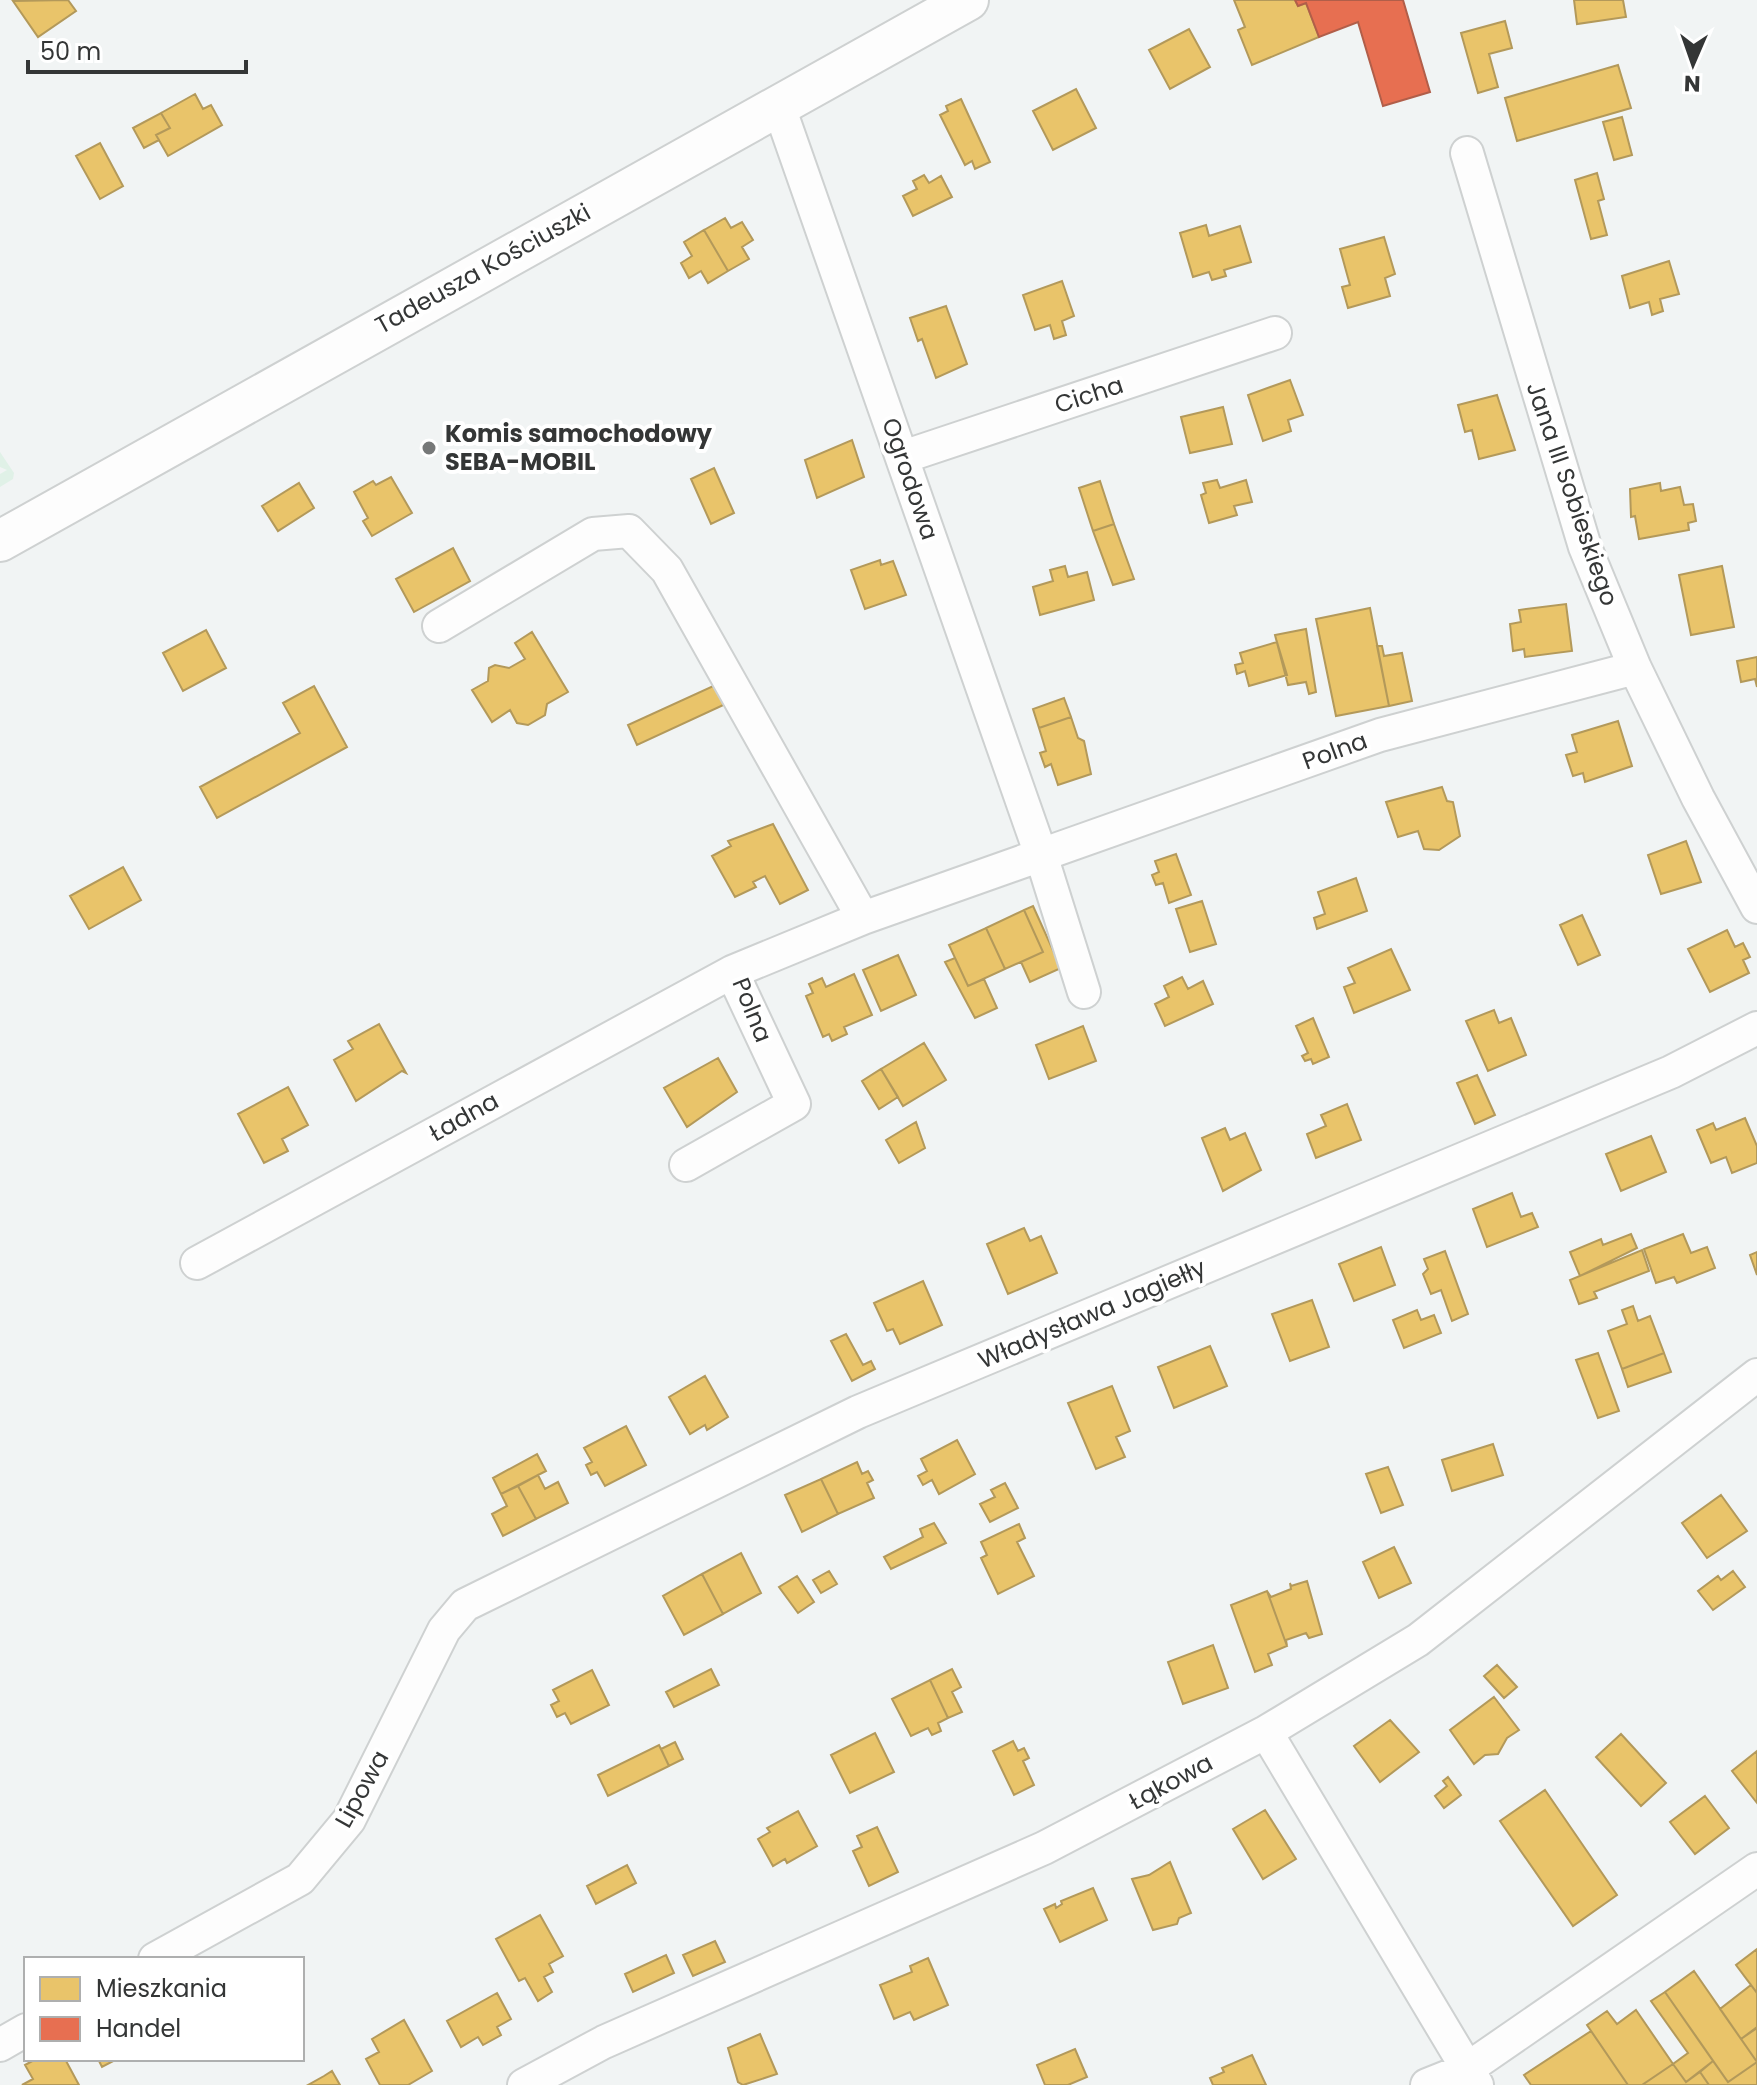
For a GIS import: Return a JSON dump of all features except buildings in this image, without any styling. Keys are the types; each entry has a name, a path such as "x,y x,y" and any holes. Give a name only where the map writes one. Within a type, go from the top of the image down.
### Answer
{"main road":[{"name":"Tadeusza Kościuszki","path":"0,541 968,0"}],"street":[{"name":"Ogrodowa","path":"778,104 1041,855"},
{"name":"Jana III Sobieskiego","path":"1467,153 1585,547 1635,668 1698,798 1757,907"},
{"name":"Cicha","path":"903,457 1275,333"},
{"path":"439,626 593,534 629,531 667,570 863,918"},
{"name":"Polna","path":"686,1165 794,1104 732,972 863,918 1380,735 1635,668"},
{"path":"1041,855 1084,992"},
{"name":"Ładna","path":"197,1263 732,972"},
{"name":"Władysława Jagiełły","path":"444,1630 465,1605 858,1412 1671,1072 1757,1028"},
{"name":"Łąkowa","path":"524,2085 604,2042 1044,1848 1266,1732 1418,1640 1757,1375"},
{"name":"Lipowa","path":"159,1957 300,1879 349,1820 444,1630"},
{"path":"1266,1732 1472,2077"},
{"path":"1427,2085 1472,2077 1757,1869"},
{"path":"0,2045 24,2031"}],"shaded area":[{"path":"0,452 14,473 13,479 0,487 0,474 7,470 0,467"}],"place":[{"name":"Komis samochodowy SEBA-MOBIL","path":"429,448"}]}
